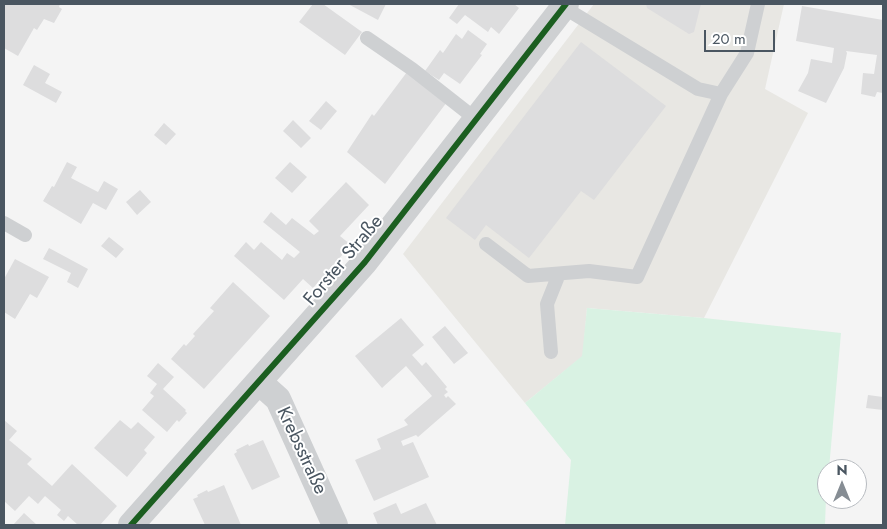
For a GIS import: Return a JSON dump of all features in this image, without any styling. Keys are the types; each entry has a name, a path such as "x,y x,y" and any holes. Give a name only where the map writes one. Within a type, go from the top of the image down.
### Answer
{"street":[{"name":"Forster Straße","path":"131,525 365,262 477,120 564,5"},
{"name":"Krebsstraße","path":"259,382 278,399 335,525"}],"lane":[{"path":"486,244 528,276 589,271 637,276 721,94 747,54 758,4"},
{"path":"564,5 698,89 721,94"},
{"path":"367,38 412,69 477,120"},
{"path":"4,223 25,235"},
{"path":"551,352 547,304 559,274"}],"shaded area":[{"path":"594,4 784,4 765,89 808,113 704,318 587,308 583,356 525,403 403,254"}],"green space":[{"path":"587,308 704,318 841,333 830,459 817,459 817,509 826,509 825,525 565,525 571,460 525,403 582,356"}],"building":[{"path":"4,4 60,4 59,7 62,9 54,23 44,19 37,30 34,28 18,56 4,48"},
{"path":"313,4 323,4 362,32 345,55 299,22"},
{"path":"348,4 386,4 378,20"},
{"path":"459,4 514,4 519,8 499,34 491,27 488,32 465,15 457,24 449,18"},
{"path":"646,4 701,4 694,32 689,34 647,8"},
{"path":"802,6 883,20 883,93 877,92 875,97 861,94 863,73 874,74 877,55 846,51 844,68 826,103 798,91 808,73 811,59 832,63 834,48 796,41"},
{"path":"468,30 487,44 480,54 482,55 460,84 444,73 439,80 425,71 440,50 443,53 456,34 462,39"},
{"path":"581,42 666,106 594,200 581,191 529,258 486,225 475,240 446,218"},
{"path":"34,65 50,74 45,83 62,92 56,103 23,85"},
{"path":"407,72 447,102 385,184 347,152 372,114 374,116"},
{"path":"326,101 337,111 321,130 309,121"},
{"path":"293,120 311,138 301,148 283,131"},
{"path":"164,123 176,134 166,145 154,135"},
{"path":"67,162 77,167 71,178 98,192 104,181 118,189 106,210 93,203 81,224 43,201 52,186 54,187"},
{"path":"290,162 307,177 292,193 275,178"},
{"path":"346,182 369,205 340,236 351,245 313,288 303,279 284,300 234,256 246,242 254,250 261,242 282,260 287,253 294,258 300,252 263,222 271,212 286,225 292,218 314,235 319,231 309,221"},
{"path":"140,190 151,202 137,215 126,202"},
{"path":"109,237 124,249 116,258 101,246"},
{"path":"49,248 88,269 78,288 67,282 71,273 43,259"},
{"path":"15,259 49,277 37,298 30,294 15,319 4,312 4,279"},
{"path":"233,282 270,316 204,389 171,359 184,344 186,346 195,336 193,334 214,311 210,308"},
{"path":"401,318 424,345 412,355 422,366 426,362 447,387 445,389 448,392 444,395 446,398 448,396 456,404 418,437 416,435 401,441 403,446 413,442 429,477 374,501 355,460 381,449 377,439 408,425 404,420 432,396 406,366 382,388 355,356"},
{"path":"445,326 468,353 454,364 432,337"},
{"path":"158,363 174,377 163,389 187,413 179,422 177,420 167,432 142,410 154,396 150,393 157,384 147,376"},
{"path":"868,395 883,397 883,410 866,408"},
{"path":"4,420 17,431 9,440 32,459 27,464 52,486 72,464 117,506 100,525 78,525 68,516 64,521 57,515 61,510 45,496 38,504 29,496 15,511 4,501"},
{"path":"120,420 131,429 138,422 155,437 144,450 147,453 127,477 94,448"},
{"path":"263,440 280,477 252,490 234,454 237,452 236,450 248,444 249,446"},
{"path":"224,485 241,525 205,525 193,499 207,490 208,492"},
{"path":"396,503 401,514 426,503 437,525 378,525 373,513"},
{"path":"24,513 37,525 13,525"}],"cycle path":[{"path":"131,525 365,262 566,4"}]}
